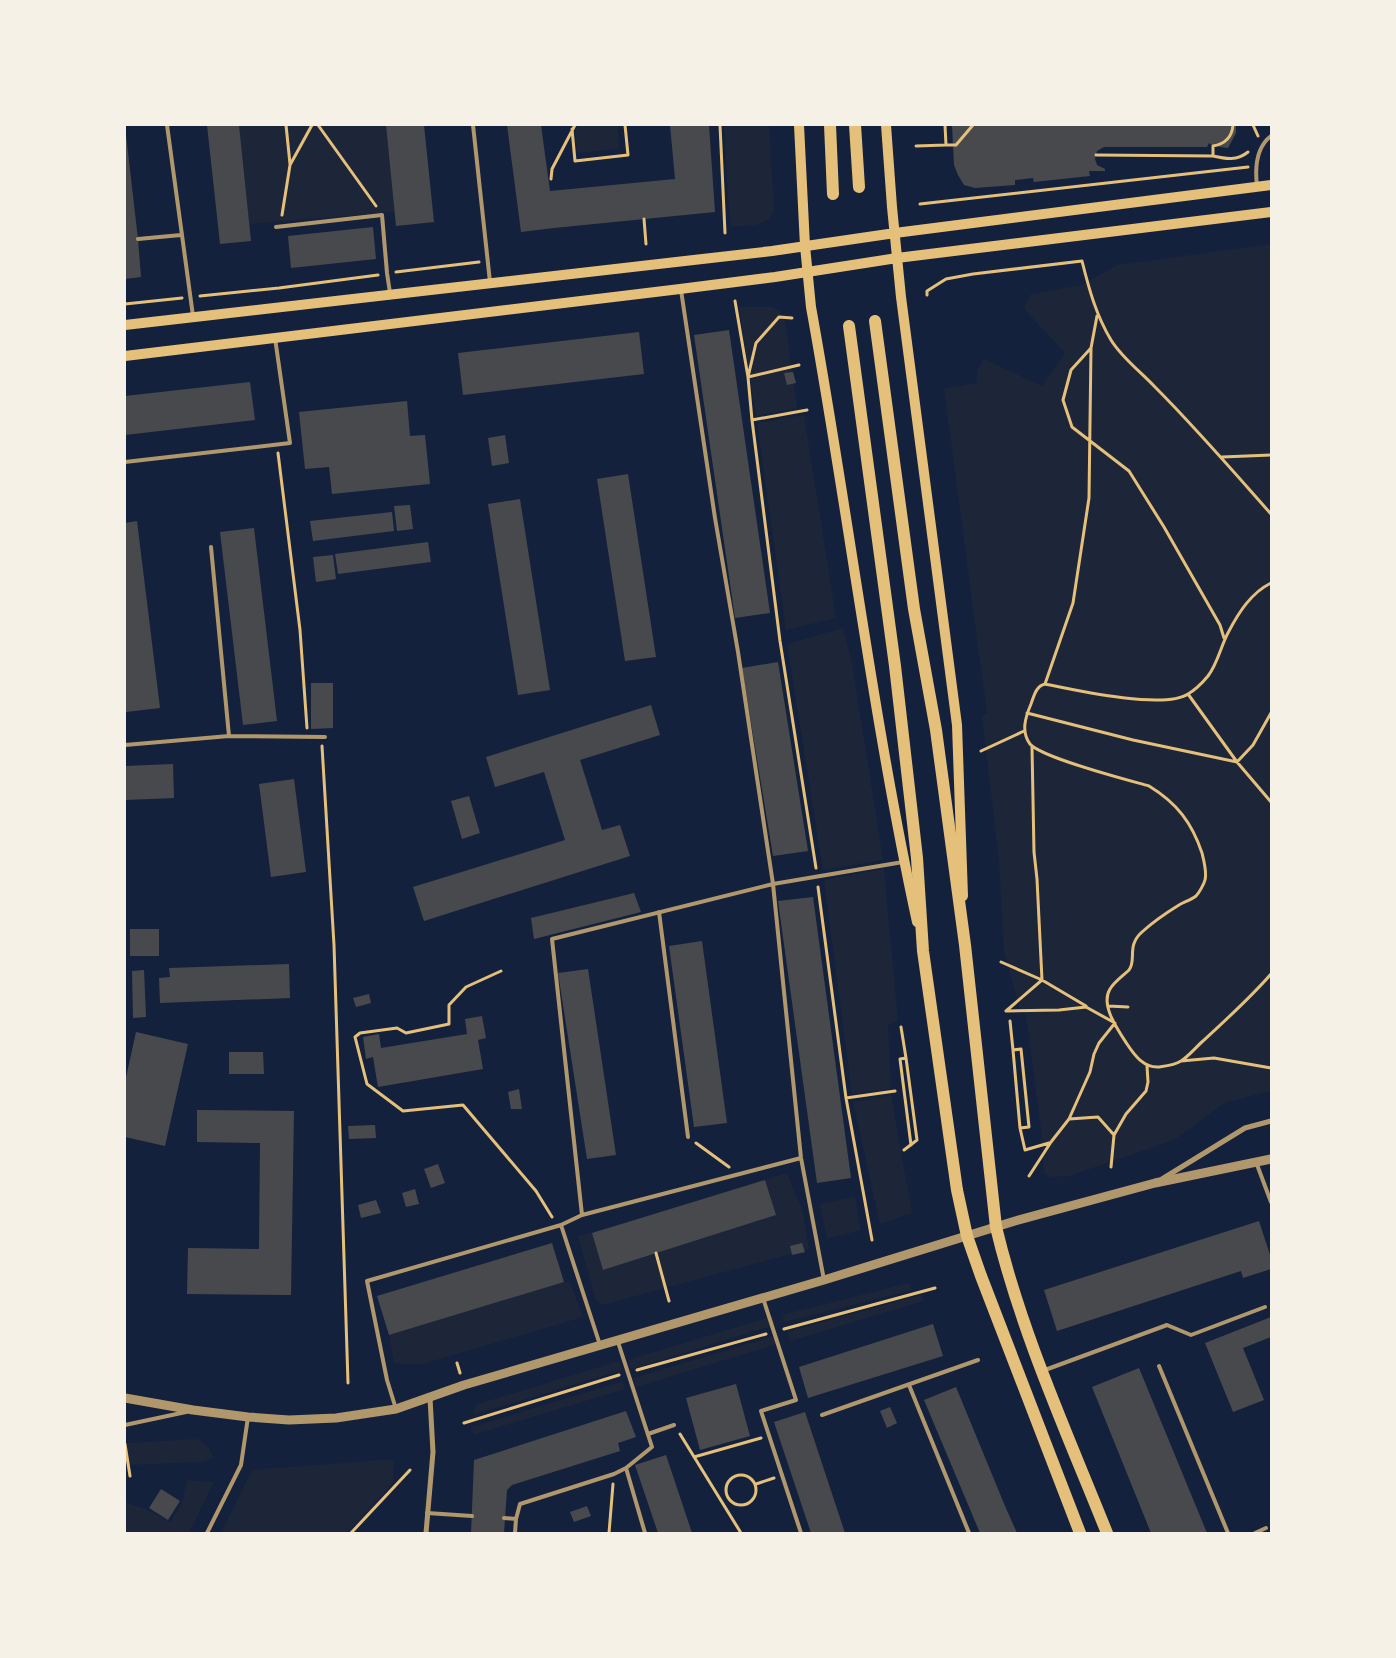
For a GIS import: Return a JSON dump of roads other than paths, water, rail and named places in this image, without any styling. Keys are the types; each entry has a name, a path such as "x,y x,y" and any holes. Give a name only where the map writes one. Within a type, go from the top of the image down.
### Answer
{"main road":[{"path":"799,125 805,246 811,307 904,862 923,951 957,1190 967,1236 1026,1396 1080,1533"},
{"path":"830,125 833,194"},
{"path":"855,125 859,188"},
{"path":"886,125 900,297 957,725 965,945"},
{"path":"125,325 772,251 894,233 1271,185"},
{"path":"125,356 680,289 897,258 1271,212"},
{"path":"875,321 914,609 936,730 965,945 996,1227 1006,1267 1043,1371 1107,1533"},
{"path":"849,326 895,666 917,858 923,951"}],"street":[{"path":"1155,1183 1245,1128 1271,1121"},
{"path":"125,1398 193,1410 289,1420 336,1418 396,1409 464,1385 824,1280 996,1227 1155,1183 1271,1159"},
{"path":"426,1533 432,1452 430,1398"}],"lane":[{"path":"167,125 193,318"},
{"path":"473,125 490,284"},
{"path":"1257,186 1255,166 1260,151 1271,136"},
{"path":"276,227 382,215 391,296"},
{"path":"138,239 181,235"},
{"path":"680,289 773,884 801,1158 824,1280"},
{"path":"125,462 290,443 275,338"},
{"path":"211,547 230,736"},
{"path":"125,745 230,736 325,737"},
{"path":"582,1215 552,939 773,884 904,862"},
{"path":"658,912 688,1137"},
{"path":"396,1409 387,1380 367,1281 560,1225 582,1215 801,1158"},
{"path":"1256,1162 1271,1202"},
{"path":"560,1225 600,1345"},
{"path":"763,1298 796,1400 761,1411 801,1533"},
{"path":"1043,1371 1166,1325 1191,1335 1265,1307"},
{"path":"515,1533 520,1504 614,1474 626,1468 652,1447 617,1339"},
{"path":"822,1415 978,1360"},
{"path":"1159,1366 1228,1533"},
{"path":"909,1384 969,1533"},
{"path":"125,1425 147,1422 193,1410"},
{"path":"207,1533 241,1465 248,1417"},
{"path":"648,1434 674,1425"},
{"path":"626,1468 645,1533"},
{"path":"428,1513 472,1516"},
{"path":"504,1518 516,1519"},
{"path":"1255,1533 1266,1528"}]}
